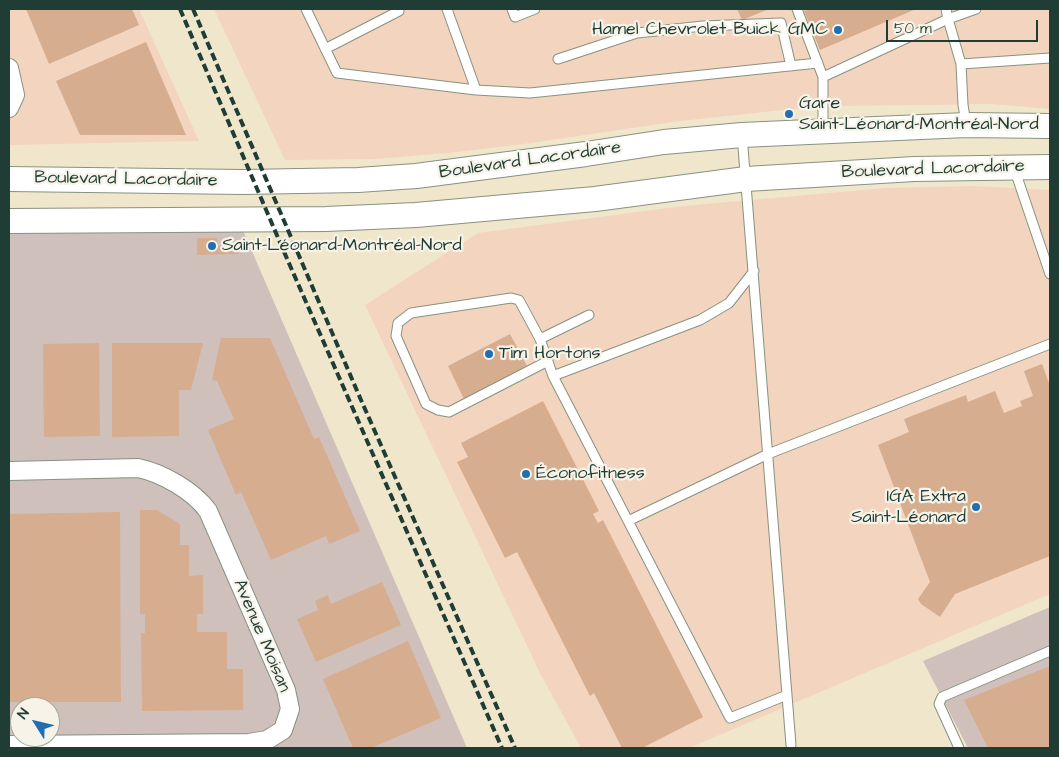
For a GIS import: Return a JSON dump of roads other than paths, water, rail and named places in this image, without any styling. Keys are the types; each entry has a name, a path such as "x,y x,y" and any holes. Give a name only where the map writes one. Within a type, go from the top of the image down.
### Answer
{"main road":[{"name":"Boulevard Lacordaire","path":"9,179 243,182 358,180 416,176 664,142 742,135 966,125 1050,126"},
{"name":"Boulevard Lacordaire","path":"9,221 326,219 416,215 595,199 746,179 914,169 1050,167"}],"street":[{"path":"9,68 15,95 9,108"},
{"name":"Avenue Moisan","path":"9,471 138,468 163,477 201,502 208,511 286,690 290,709 283,730 267,740 248,743 9,744"}],"lane":[{"path":"306,9 337,73 476,90 530,93 818,63"},
{"path":"447,9 476,90"},
{"path":"512,9 515,17 535,9"},
{"path":"798,9 823,78 824,132"},
{"path":"946,9 961,64 966,125"},
{"path":"823,78 948,19 976,9"},
{"path":"325,49 401,10"},
{"path":"558,59 637,33 703,26 781,23 791,66"},
{"path":"961,64 1050,58"},
{"path":"742,135 791,745"},
{"path":"1014,168 1050,274"},
{"path":"1041,248 1050,245"},
{"path":"553,376 700,320 730,303 754,271"},
{"path":"548,362 449,412 438,410 426,404 396,336 398,323 412,313 453,305 511,298 519,300 540,339 553,376 730,718 787,695"},
{"path":"540,339 589,315"},
{"path":"628,521 768,454 1050,344"},
{"path":"959,748 939,704 942,697 1050,651"}],"railway":[{"path":"180,9 288,261 502,748"},
{"path":"193,9 361,400 515,748"}],"place":[{"name":"Hamel Chevrolet Buick GMC","path":"838,30"},
{"name":"Gare Saint-Léonard-Montréal-Nord","path":"789,114"},
{"name":"Saint-Léonard-Montréal-Nord","path":"212,246"},
{"name":"Tim Hortons","path":"489,354"},
{"name":"Éconofitness","path":"526,474"},
{"name":"IGA Extra Saint-Léonard","path":"976,507"}]}
